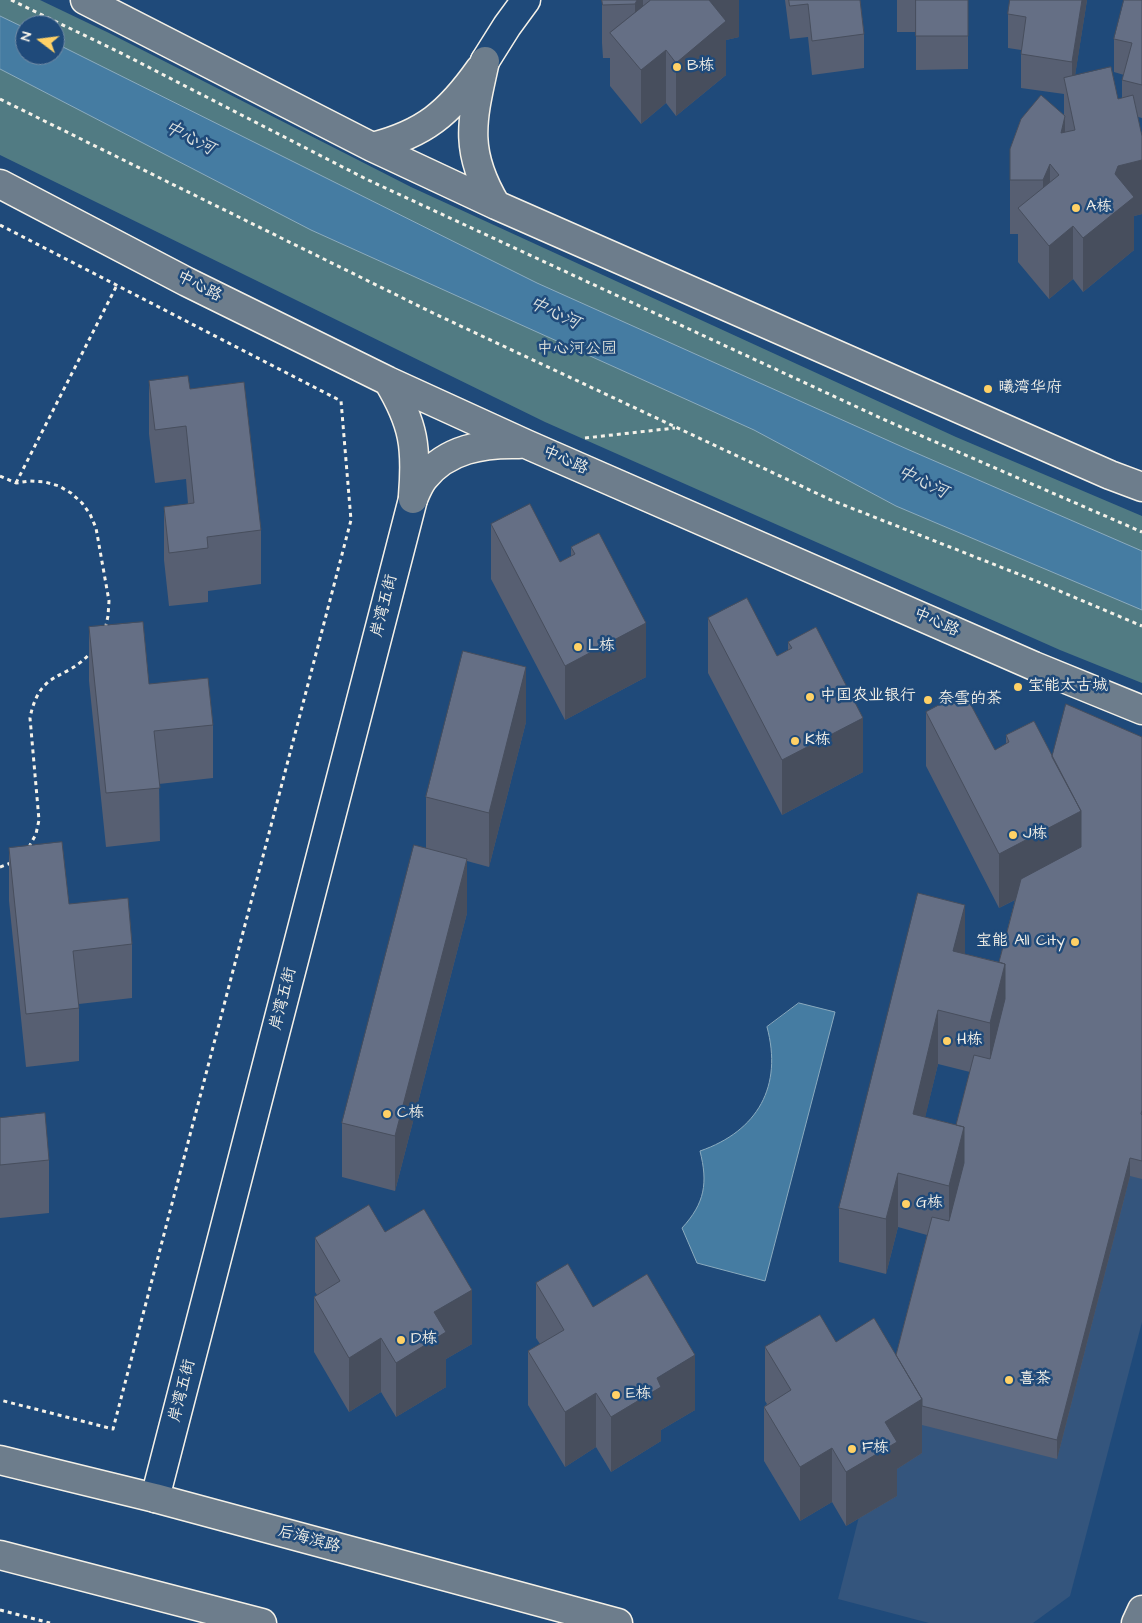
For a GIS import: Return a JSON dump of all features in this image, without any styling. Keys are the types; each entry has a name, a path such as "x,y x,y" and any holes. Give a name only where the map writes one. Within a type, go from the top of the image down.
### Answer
{"main road":[{"path":"85,0 372,148 496,205 1110,475 1142,487"},
{"path":"372,148 413,134 431,122 462,93 485,61"},
{"path":"485,61 474,115 472,139 476,162 484,184 496,205"},
{"name":"中心路","path":"0,184 187,282 388,381 526,444 1034,666 1142,710"},
{"path":"388,381 408,418 414,441 416,460 413,499"},
{"path":"413,499 424,479 448,457 471,447 496,443 526,444"},
{"name":"后海滨路","path":"0,1460 155,1498 618,1623"},
{"path":"0,1555 262,1623"},
{"path":"1136,1623 1142,1610"}],"street":[{"path":"485,61 526,0"},
{"name":"岸湾五街","path":"155,1498 413,499"}],"path":[{"path":"0,99 433,314 831,500 1036,581 1142,626"},
{"path":"0,225 341,401 350,520 113,1429 0,1400"},
{"path":"16,484 117,285"},
{"path":"582,438 676,428"},
{"path":"0,476 16,484 30,481 45,482 59,486 71,493 90,514 96,528 109,601 108,616 101,638"},
{"path":"24,852 36,834 39,820 30,718 33,705 44,685 76,666 93,650"},
{"path":"0,867 12,862"},
{"path":"0,1610 50,1623"}],"shaded area":[{"name":"宝能 All City","path":"1142,756 1142,1322 1070,1596 1033,1623 929,1623 838,1599 885,1415"}],"green space":[{"name":"中心河公园","path":"0,0 40,0 109,33 411,187 956,437 1142,516 1142,683 1060,650 545,422 0,155"}],"water":[{"name":"中心河","path":"0,16 15,23 15,65 65,65 65,48 537,283 907,449 1142,551 1142,610 896,506 754,430 311,230 0,69"},
{"path":"799,1003 835,1012 765,1281 697,1263 682,1228 696,1210 703,1192 704,1173 700,1151 720,1142 751,1119 761,1104 768,1087 771,1068 771,1048 767,1027"}],"building":[{"path":"602,0 637,0 635,4 603,5"},
{"path":"651,0 709,0 726,21 676,63 666,50 641,70 610,33"},
{"path":"789,0 860,0 864,34 812,41 808,4 790,6"},
{"path":"916,0 968,0 968,36 916,36"},
{"path":"1010,0 1082,0 1072,62 1021,54 1026,17 1008,14"},
{"path":"1124,0 1142,0 1142,85 1122,80 1132,43 1114,39"},
{"path":"1111,67 1118,99 1133,95 1142,136 1142,160 1118,166 1115,174 1134,197 1083,238 1073,226 1049,246 1018,208 1059,175 1050,164 1043,180 1010,180 1010,149 1021,119 1041,95 1065,116 1061,133 1075,130 1064,78"},
{"path":"188,376 190,389 244,382 261,530 207,537 208,548 169,553 164,507 194,503 186,426 155,430 149,381"},
{"path":"530,504 560,562 575,554 571,547 599,533 646,623 565,666 491,524"},
{"path":"747,598 777,656 792,648 788,642 816,627 863,718 782,760 708,618"},
{"path":"143,622 149,684 208,678 213,725 154,731 160,788 106,793 89,627"},
{"path":"463,651 526,667 489,813 426,797"},
{"path":"964,692 995,750 1009,742 1006,735 1034,721 1081,811 999,854 926,712"},
{"name":"宝能 All City","path":"1066,704 1142,737 1142,1161 1130,1158 1057,1440 922,1406 922,1399 896,1355 932,1217 949,1221 964,1163 964,1127 956,1125 974,1055 990,1059 1005,999 1005,964 999,962 1021,879 1081,847 1081,811 1052,757"},
{"path":"62,842 69,904 128,898 132,944 73,951 79,1008 26,1014 9,848"},
{"path":"414,845 467,859 395,1136 342,1123"},
{"path":"918,893 965,905 953,951 1005,964 990,1023 938,1010 913,1114 964,1127 949,1186 898,1173 886,1219 839,1208"},
{"path":"45,1113 49,1160 0,1165 0,1118"},
{"path":"369,1205 385,1232 424,1209 472,1290 434,1312 446,1332 396,1363 381,1338 349,1358 314,1297 340,1281 315,1238"},
{"path":"568,1264 593,1307 647,1274 695,1355 657,1378 661,1387 611,1417 596,1393 565,1412 528,1351 564,1330 536,1283"},
{"path":"820,1315 836,1342 874,1318 922,1399 885,1422 897,1442 846,1472 832,1448 800,1467 764,1407 791,1390 765,1347"}],"place":[{"name":"B栋","path":"677,67"},
{"name":"A栋","path":"1076,208"},
{"name":"曦湾华府","path":"988,389"},
{"name":"L栋","path":"578,647"},
{"name":"宝能太古城","path":"1018,687"},
{"name":"中国农业银行","path":"810,697"},
{"name":"奈雪的茶","path":"928,700"},
{"name":"K栋","path":"795,741"},
{"name":"J栋","path":"1013,835"},
{"name":"宝能 All City","path":"1075,942"},
{"name":"H栋","path":"947,1041"},
{"name":"C栋","path":"387,1114"},
{"name":"G栋","path":"906,1204"},
{"name":"D栋","path":"401,1340"},
{"name":"喜茶","path":"1009,1380"},
{"name":"E栋","path":"616,1395"},
{"name":"F栋","path":"852,1449"}]}
